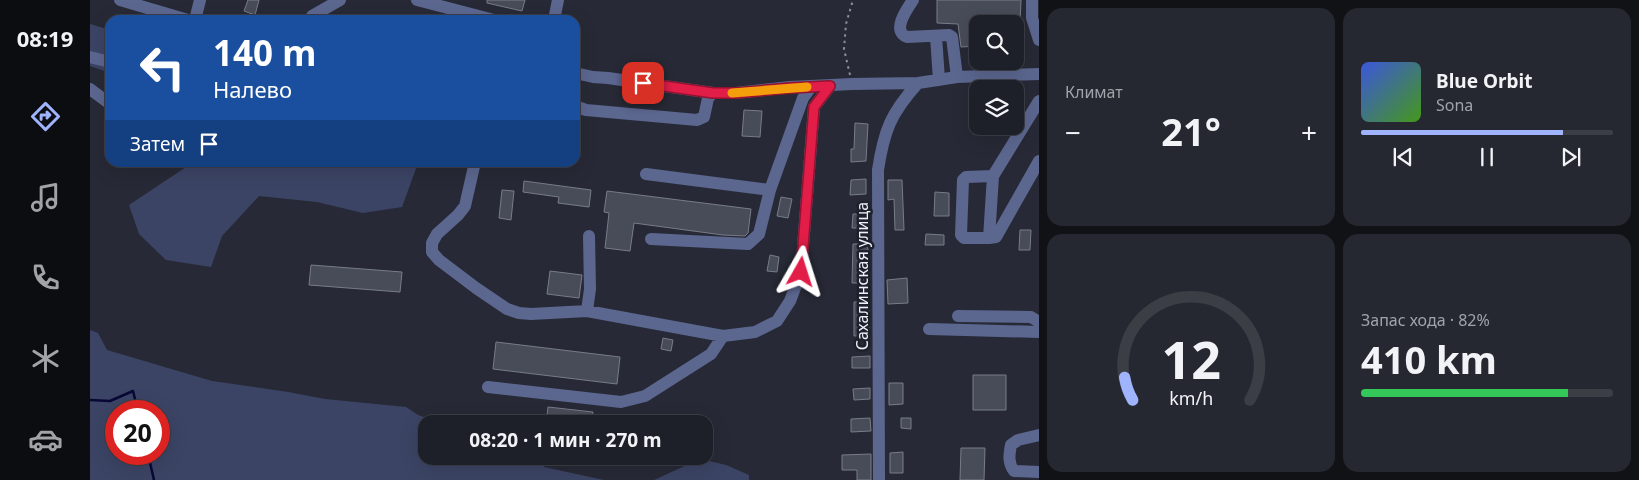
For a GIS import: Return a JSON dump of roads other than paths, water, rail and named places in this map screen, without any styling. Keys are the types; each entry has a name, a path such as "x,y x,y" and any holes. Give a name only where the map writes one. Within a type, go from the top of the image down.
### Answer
{"street":[{"path":"120,0 171,15"},
{"path":"196,15 200,0"},
{"path":"314,15 340,0"},
{"path":"417,0 475,15"},
{"path":"555,15 558,0"},
{"path":"913,0 899,27 900,32 903,36 907,37 949,35 952,37 957,77"},
{"path":"1032,0 1032,18 1039,40"},
{"path":"936,36 939,80"},
{"path":"90,57 105,61"},
{"path":"580,74 713,93 736,93 852,84 918,83 957,77 1039,74"},
{"name":"Сахалинская улица","path":"879,480 878,170 881,146 889,121 905,97 918,83"},
{"path":"474,167 465,206 437,234 432,243 432,252 438,260 507,309 531,314 586,311 723,336 755,332 777,322 790,301 801,272 814,107 830,86"},
{"path":"651,239 748,244 759,234 770,190 803,98 811,87"},
{"path":"90,89 105,100"},
{"path":"580,108 586,110 697,120 704,117 708,98 713,93"},
{"path":"989,238 992,176 1039,101"},
{"path":"992,176 966,176 963,180 961,235 964,238 996,237 1039,161"},
{"path":"646,174 770,190"},
{"path":"586,311 590,289 589,236"},
{"path":"958,316 1030,317 1039,322"},
{"path":"929,329 1039,332"},
{"path":"488,387 621,402 645,396 710,354 723,336"},
{"path":"1039,435 1018,440 1010,445 1009,456 1010,466 1014,471 1039,472"}],"waterway":[{"path":"112,400 133,391 135,400"},
{"path":"90,400 105,401"},
{"path":"151,465 154,480"}]}
